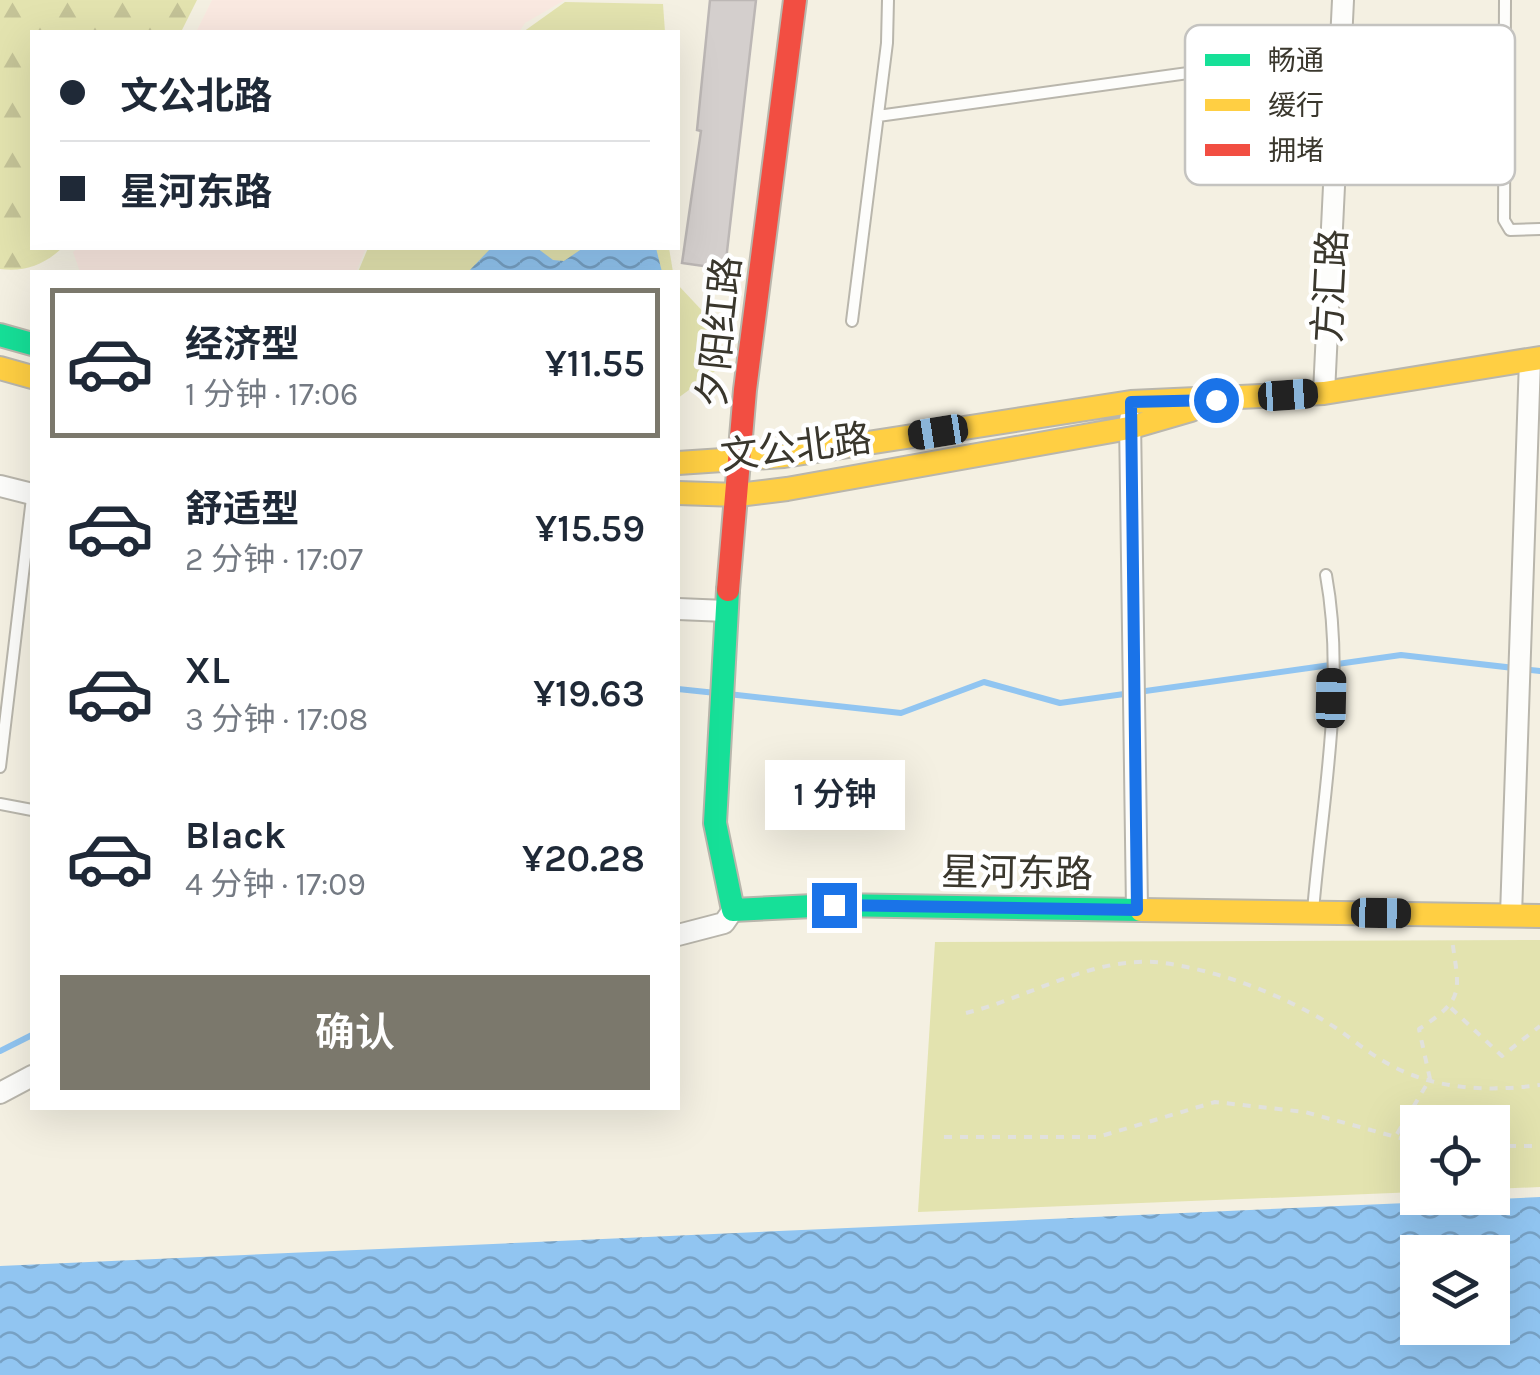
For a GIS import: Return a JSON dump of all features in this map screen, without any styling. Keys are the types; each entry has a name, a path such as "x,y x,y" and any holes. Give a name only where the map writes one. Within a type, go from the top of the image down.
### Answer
{"street":[{"name":"夕阳红路","path":"733,910 715,822 726,611 742,460 745,390 796,0"},
{"name":"方汇路","path":"1343,25 1344,0"},
{"name":"方汇路","path":"1324,393 1334,185"},
{"path":"0,335 30,343"},
{"name":"文公北路","path":"680,463 742,460 1131,402 1324,393 1535,359"},
{"path":"1511,915 1535,359"},
{"path":"0,368 30,376"},
{"name":"文公北路","path":"680,494 738,496 1129,428 1164,421 1216,400"},
{"path":"1131,402 1137,910"},
{"path":"0,486 30,495"},
{"path":"680,609 726,611"},
{"name":"星河东路","path":"733,910 834,905 1540,916"},
{"path":"680,935 724,924 733,910"},
{"path":"0,1093 30,1077"}],"lane":[{"path":"852,321 888,0"},
{"path":"878,116 1185,74"},
{"path":"1504,185 1504,220 1510,230 1540,228"},
{"path":"0,767 30,513"},
{"path":"1313,912 1332,677 1326,576"},
{"path":"0,804 30,810"}],"path":[{"path":"1396,1136 1430,1079 1419,1029 1451,1008 1459,994 1449,914"},
{"path":"966,1013 1112,964 1163,963 1266,992 1329,1024 1387,1064 1430,1079 1499,1091 1540,1085"},
{"path":"1451,1008 1502,1056 1540,1026"},
{"path":"944,1138 1098,1138 1215,1102 1305,1112 1400,1137"},
{"path":"1510,1146 1540,1146"}],"shaded area":[{"path":"212,0 565,0 525,23 520,30 197,30"},
{"path":"365,250 357,270 79,270 73,252"}],"green space":[{"path":"0,0 197,0 182,30 30,30 30,250 59,250 26,268 0,269"},
{"path":"565,2 663,4 665,30 526,30"},
{"path":"367,250 669,250 673,270 359,270"},
{"path":"680,287 709,318 724,319 715,371 680,397"},
{"path":"1540,940 1540,1187 1510,1188 1510,1105 1400,1105 1400,1193 918,1212 935,942"}],"water":[{"path":"489,250 540,250 553,260 564,261 580,250 656,250 662,270 470,270"},
{"path":"1540,1197 1540,1375 0,1375 0,1266 1400,1203 1400,1215 1510,1215 1510,1198"}],"building":[{"path":"710,0 756,0 725,269 682,263 701,131 697,130"}],"waterway":[{"path":"728,694 901,713 984,682 1060,703 1401,655 1540,671"},
{"path":"680,689 716,693"},
{"path":"0,1051 30,1036"}],"traffic: fast":[{"path":"0,335 30,343"},
{"path":"728,590 715,823 733,910 834,905 1141,910"}],"traffic: slow":[{"path":"680,463 784,456 1131,402 1324,393 1540,358"},
{"path":"0,368 30,376"},
{"path":"680,493 738,495 787,489 1129,428 1191,410"},
{"path":"1141,910 1540,916"}],"traffic: jam":[{"path":"728,590 745,390 795,0"}],"route":[{"path":"834,905 1137,910 1131,402 1216,400"}]}
